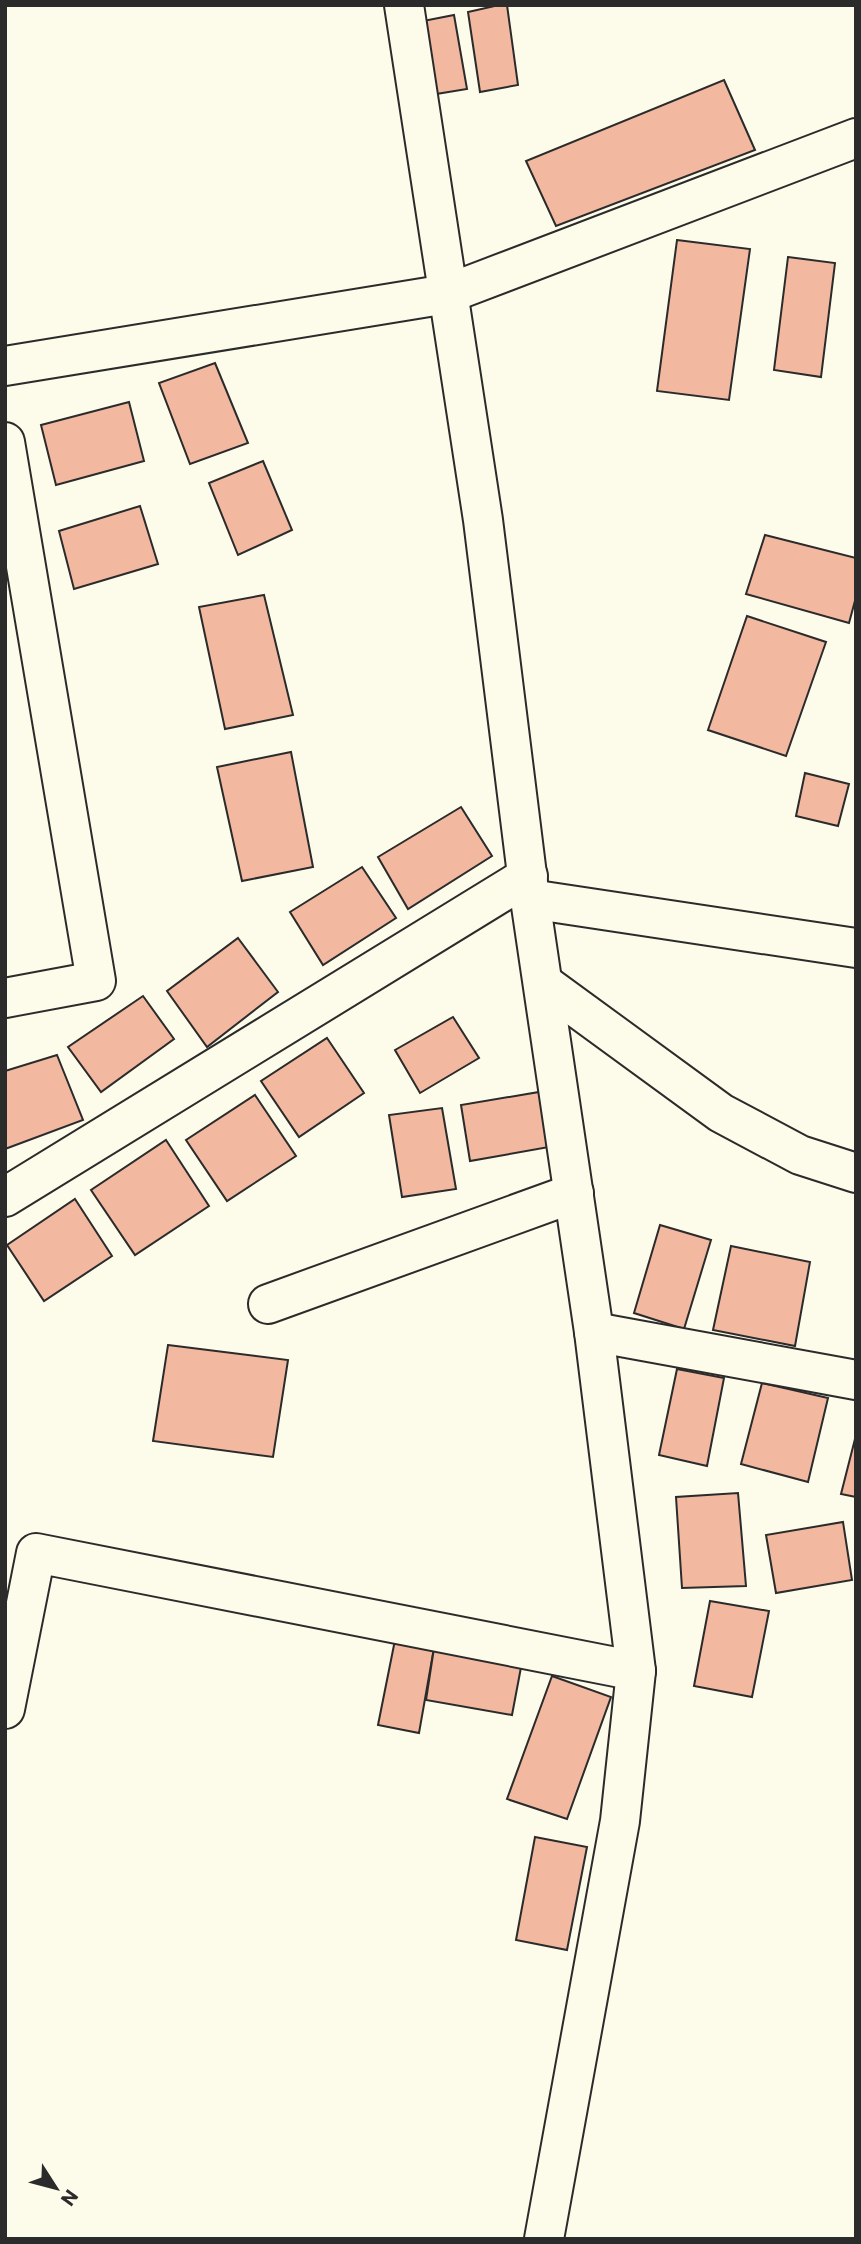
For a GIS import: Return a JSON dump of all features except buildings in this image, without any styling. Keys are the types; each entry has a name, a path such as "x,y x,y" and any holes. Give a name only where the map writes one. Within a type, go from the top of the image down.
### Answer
{"street":[{"path":"404,5 483,520 542,983 594,1332 636,1671 620,1821 544,2239"},
{"path":"5,366 447,294 856,138"},
{"path":"5,442 96,981 5,998"},
{"path":"5,1198 529,887 856,948"},
{"path":"542,983 721,1113 800,1155 856,1173"},
{"path":"268,1304 574,1193"},
{"path":"594,1332 856,1380"},
{"path":"5,1709 36,1553 636,1671"}]}
